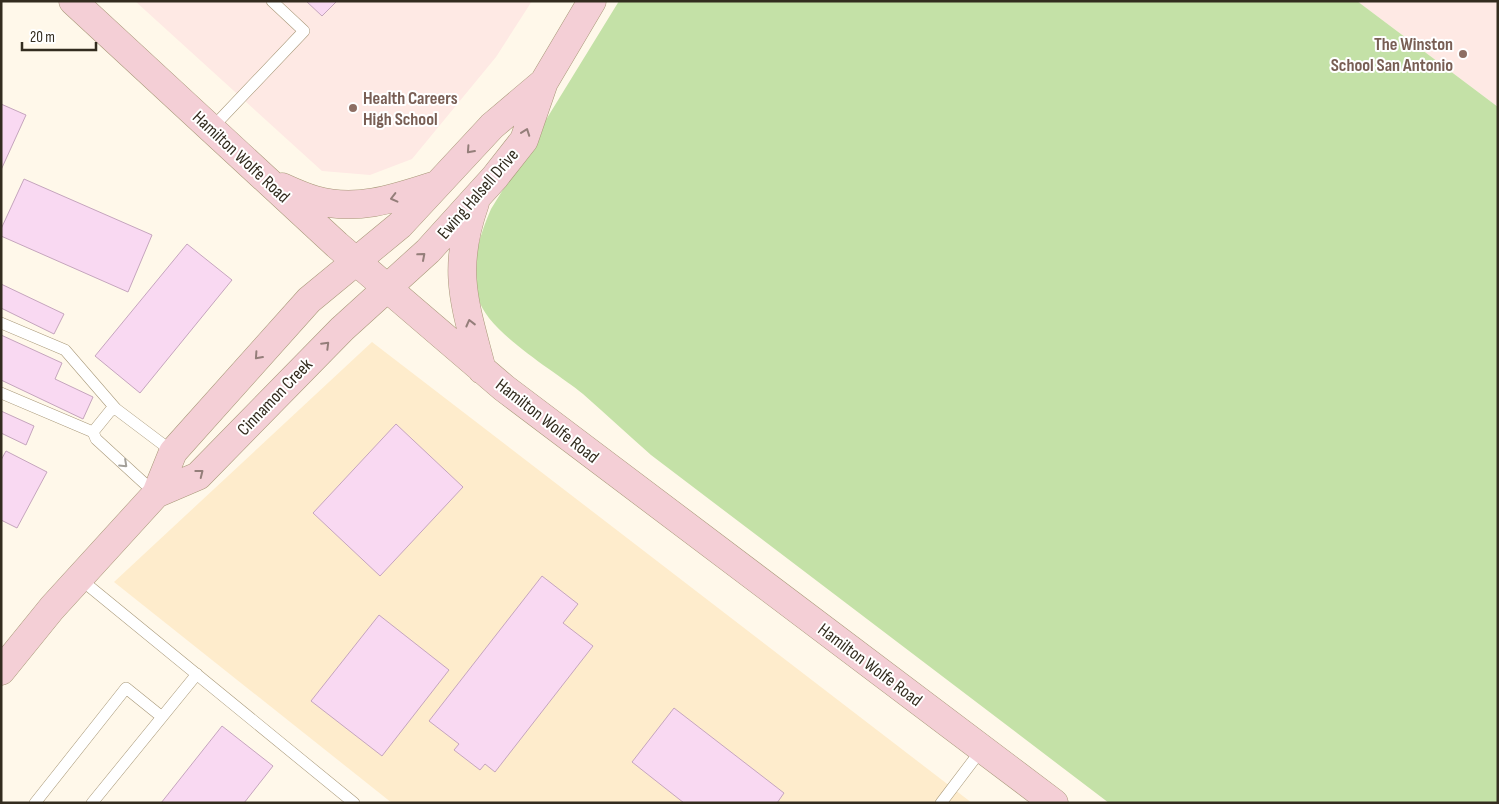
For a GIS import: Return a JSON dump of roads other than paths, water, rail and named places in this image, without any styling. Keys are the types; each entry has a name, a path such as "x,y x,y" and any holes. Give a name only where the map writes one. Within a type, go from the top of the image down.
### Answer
{"street":[{"name":"Hamilton Wolfe Road","path":"73,1 385,288 482,370 663,510 1054,803"},
{"name":"Ewing Halsell Drive","path":"385,288 428,251 524,140 544,82 592,1"},
{"name":"Ewing Halsell Drive","path":"356,261 400,225 492,126 544,82"},
{"path":"269,182 315,200 347,206 372,203 440,183"},
{"path":"477,196 465,231 461,275 463,296 482,370"},
{"name":"Cinnamon Creek","path":"1,671 23,642 79,578 156,494 173,452 308,300 356,261"},
{"name":"Cinnamon Creek","path":"156,494 198,476 342,328 385,288"}],"lane":[{"path":"210,129 304,31 272,1"},
{"path":"1,323 65,350 116,409 173,452"},
{"path":"1,393 93,432 96,439 156,494"},
{"path":"93,432 110,411 116,409"},
{"path":"79,578 354,803"},
{"path":"92,803 197,674"},
{"path":"35,803 126,688 162,717"},
{"path":"941,803 982,749"}],"place":[{"name":"The Winston School San Antonio","path":"1463,54"},
{"name":"Health Careers High School","path":"353,108"}]}
